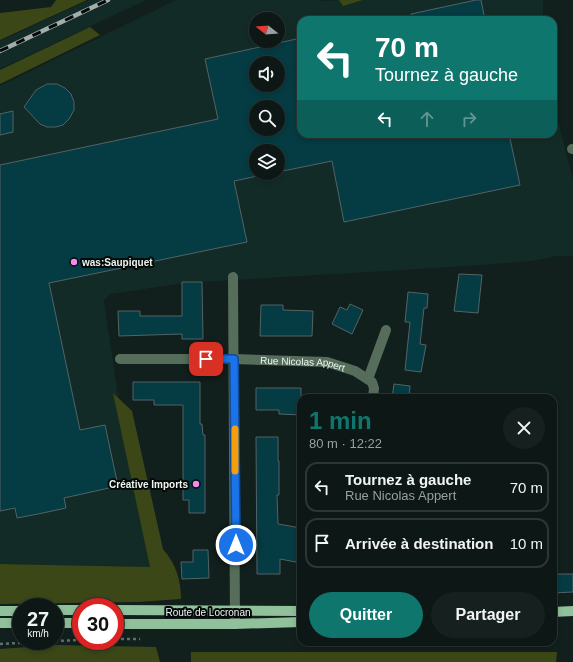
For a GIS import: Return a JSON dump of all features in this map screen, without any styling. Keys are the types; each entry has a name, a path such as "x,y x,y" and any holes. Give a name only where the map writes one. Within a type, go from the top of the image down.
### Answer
{"main road":[{"path":"0,611 12,610"},
{"name":"Route de Locronan","path":"124,610 235,612 297,611"},
{"path":"557,612 573,610"},
{"name":"Route de Locronan","path":"124,624 235,624 297,622"},
{"path":"0,623 12,623"}],"street":[{"path":"233,277 235,624"},
{"path":"373,394 374,388 372,382 368,379 386,330"},
{"name":"Rue Nicolas Appert","path":"120,359 234,359 327,362 348,368 368,379"}],"path":[{"path":"0,644 12,643"}],"shaded area":[{"path":"89,0 146,0 0,69 0,41"},
{"path":"176,0 339,0 343,6 363,0 543,0 543,16 297,16 297,138 557,138 557,117 573,180 573,256 556,256 532,261 452,267 185,283 110,294 104,301 120,410 130,425 150,567 0,564 0,86"}],"green space":[{"path":"56,0 87,0 0,40 0,13 51,7"},
{"path":"339,0 363,0 343,6"},
{"path":"90,27 100,35 0,84 0,70"},
{"path":"113,393 132,411 163,549 177,572 181,599 124,602 124,598 72,598 72,603 64,603 64,598 12,598 12,604 0,604 0,564 150,567"},
{"path":"64,645 72,645 72,650 124,650 124,646 156,647 160,662 0,662 0,649 64,650"},
{"path":"191,652 557,652 556,662 191,662"}],"building":[{"path":"481,0 484,16 411,16 411,14"},
{"name":"was:Saupiquet","path":"297,39 297,138 510,138 520,185 344,222 332,161 285,171 285,144 249,144 249,178 234,181 247,242 49,283 80,430 105,425 118,486 64,498 66,508 17,518 15,508 0,511 0,165 218,119 205,59 255,48 285,48 285,42"},
{"path":"47,84 57,84 65,88 71,94 74,102 74,110 69,119 63,125 47,127 40,124 24,107 36,90"},
{"path":"13,111 13,132 0,135 0,114"},
{"path":"459,274 482,275 478,313 454,311"},
{"path":"182,282 202,282 203,339 182,339 182,334 119,336 118,311 140,311 140,316 182,316"},
{"path":"408,292 428,294 427,308 424,308 420,344 426,345 421,372 405,370 410,322 405,322"},
{"path":"350,304 363,310 352,334 332,324 340,307 347,310"},
{"path":"261,305 283,305 283,310 313,311 312,336 260,336"},
{"path":"133,382 200,382 200,424 202,424 203,435 205,435 205,513 189,513 189,500 183,500 183,405 154,405 154,400 133,400"},
{"path":"394,384 410,386 409,394 393,394"},
{"path":"256,388 301,388 301,394 297,394 297,415 279,414 279,410 256,410"},
{"path":"256,437 278,437 278,524 297,527 297,562 280,559 280,574 257,574"},
{"path":"193,550 208,550 209,578 182,579 181,562 193,562"},
{"path":"557,574 573,574 573,592 557,593"}],"railway":[{"path":"0,51 108,0"}],"slow traffic":[{"path":"235,429 235,471"}],"place":[{"name":"was:Saupiquet","path":"74,262"},
{"name":"Créative Imports","path":"196,484"}],"route":[{"path":"206,359 234,359 236,545"}]}
